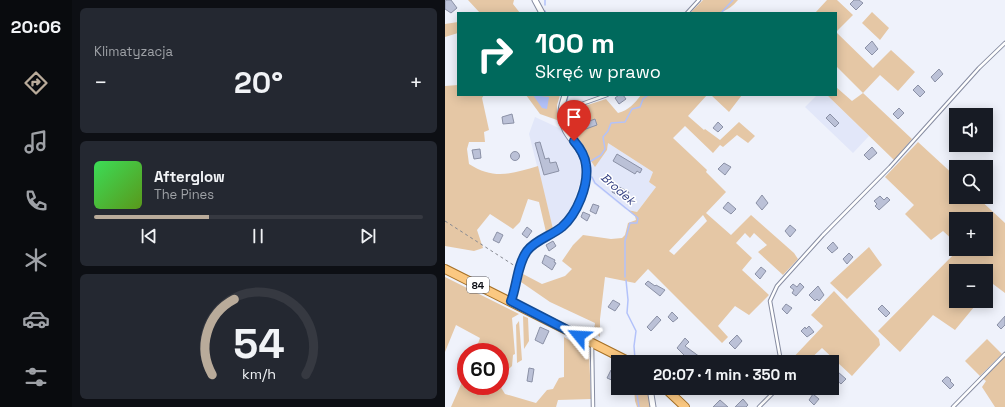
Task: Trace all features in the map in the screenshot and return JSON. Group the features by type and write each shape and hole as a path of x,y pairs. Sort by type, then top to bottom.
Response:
{"main road":[{"name":"84","path":"445,269 617,355"},
{"path":"672,395 685,407"}],"street":[{"path":"535,0 541,12"},
{"path":"511,301 523,259 532,246 569,220 585,185 587,173 584,155 563,125 561,111 565,96"},
{"path":"651,395 653,407"}],"lane":[{"path":"688,12 699,0"},
{"path":"780,355 770,301 777,286 823,235 890,167 979,68 1005,43"},
{"path":"561,111 604,96"},
{"path":"592,342 593,407"},
{"path":"953,407 1005,354"},
{"path":"759,407 771,395"}],"path":[{"path":"445,221 520,270"}],"shaded area":[{"path":"468,0 514,0 513,4 519,12 479,12"},
{"path":"703,0 738,0 723,12 691,12"},
{"path":"827,0 837,0 853,15 837,31 837,12 816,12"},
{"path":"872,12 889,28 880,40 862,23"},
{"path":"457,22 457,33 445,37 445,24"},
{"path":"837,33 873,68 891,50 915,72 898,91 880,75 863,93 837,67"},
{"path":"457,85 457,96 483,96 482,98 489,130 484,132 485,142 469,142 467,149 469,164 478,169 495,174 511,173 538,166 553,229 546,232 539,202 528,199 520,222 513,229 490,214 477,230 483,248 474,251 445,246 445,86"},
{"path":"837,88 852,101 863,93 912,139 894,160 828,96 837,96"},
{"path":"527,96 560,96 557,105 557,120 540,114"},
{"path":"640,96 706,96 688,116 704,130 705,129 720,140 739,122 755,136 748,143 737,135 723,147 720,145 713,153 685,126 673,138 707,170 706,172 726,192 706,213 731,235 751,215 794,253 798,259 783,275 758,252 767,245 754,233 750,238 745,233 736,243 752,258 742,270 769,295 749,315 735,306 718,326 728,337 722,343 648,269 635,283 605,277 600,319 600,337 594,332 595,323 550,302 521,282 523,274 542,284 565,276 572,269 562,261 573,245 583,235 611,239 622,238 625,235 628,223 636,220 635,216 628,210 637,212 656,187 649,182 653,172 608,143 607,150 595,167 564,122 563,113 606,99 618,113 634,104","holes":["703,215 707,221 674,255 669,251"]},
{"path":"712,96 741,96 729,112"},
{"path":"816,96 828,96 869,136 853,153 805,107"},
{"path":"535,117 561,129 581,156 583,163 583,174 572,206 562,222 553,229 529,134"},
{"path":"918,142 949,171 949,204 985,204 1005,223 1005,293 993,284 993,264 949,264 949,308 973,308 955,330 933,315 900,352 878,331 952,256 993,256 993,212 949,212 949,237 943,231 931,240 905,214 914,205 885,177"},
{"path":"608,143 653,172 649,182 656,187 637,212 625,209 594,184 590,178 588,157 593,165 607,150"},
{"path":"869,247 882,265 847,299 830,283"},
{"path":"445,277 519,314 512,318 515,354 513,355 512,366 509,369 509,343 478,343 480,338 456,325 445,352"},
{"path":"834,291 879,339 880,345 852,376 839,364 839,355 830,355 822,348 814,355 796,355 823,326 811,315"},
{"path":"523,316 528,318 529,341 524,349"},
{"path":"519,321 522,360 517,363 516,325"},
{"path":"564,337 589,352 591,399 558,400 556,407 451,407 457,393 457,395 508,395 536,403 547,390 553,389 559,378 564,377"},
{"path":"987,339 1002,354 980,376 965,361"},
{"path":"1005,355 1005,407 995,407 982,387 986,381 982,378"},
{"path":"635,395 649,395 651,407 637,407"}],"water":[{"path":"534,96 549,97 547,109 542,108"}],"building":[{"path":"451,0 457,8 451,13 445,9 445,1"},
{"path":"854,0 859,0 863,3 856,10 850,4"},
{"path":"872,41 878,49 872,55 865,48"},
{"path":"939,69 943,74 935,82 931,77"},
{"path":"918,85 925,92 920,97 913,90"},
{"path":"618,96 624,96 626,99 619,104 615,98"},
{"path":"899,108 904,113 898,119 893,114"},
{"path":"512,114 514,123 503,124 502,117"},
{"path":"830,114 839,123 835,127 826,118"},
{"path":"595,119 597,125 583,130 581,124"},
{"path":"718,122 723,127 718,132 713,128"},
{"path":"540,142 545,159 549,158 550,163 556,162 559,171 544,175 535,143"},
{"path":"872,147 877,153 869,160 864,155"},
{"path":"480,149 481,158 474,159 472,150"},
{"path":"515,151 520,156 515,161 510,156"},
{"path":"617,154 642,169 640,173 637,171 635,174 613,161"},
{"path":"724,163 731,167 725,175 718,169"},
{"path":"615,185 629,192 625,199 612,192"},
{"path":"762,195 768,203 762,210 756,203"},
{"path":"880,196 884,200 887,197 890,200 879,210 875,206 877,204 874,201"},
{"path":"728,202 736,209 731,214 723,208"},
{"path":"593,204 599,206 596,214 590,211"},
{"path":"583,212 590,215 587,221 581,217"},
{"path":"790,225 796,230 790,237 785,231"},
{"path":"527,227 532,231 527,238 522,234"},
{"path":"497,232 503,235 499,243 493,240"},
{"path":"553,241 556,246 549,251 546,245"},
{"path":"833,242 838,248 832,253 827,248"},
{"path":"849,253 853,257 847,264 843,259"},
{"path":"545,255 555,260 554,262 556,263 552,270 542,263"},
{"path":"761,267 766,271 760,279 755,274"},
{"path":"648,281 665,290 660,296 645,284"},
{"path":"800,283 804,287 796,296 792,293 794,290 790,287 793,284 797,287"},
{"path":"818,286 824,295 819,301 817,299 815,301 809,295"},
{"path":"613,300 620,304 615,311 608,307"},
{"path":"786,304 792,308 787,314 782,309"},
{"path":"882,305 890,313 886,317 878,309"},
{"path":"672,312 678,318 673,322 668,317"},
{"path":"657,316 661,320 651,331 647,327"},
{"path":"1005,316 1005,325 1001,329 997,325"},
{"path":"809,326 814,332 807,337 801,331 805,327 806,329"},
{"path":"540,327 549,331 543,344 535,340"},
{"path":"737,335 742,341 735,349 729,343"},
{"path":"685,338 689,342 685,346 697,355 684,355 677,348"},
{"path":"529,368 534,369 532,382 527,381"},
{"path":"611,370 611,380 607,378"},
{"path":"839,373 846,379 841,384 839,382"},
{"path":"946,377 951,380 950,381 954,385 950,389 942,381"},
{"path":"812,395 819,399 814,405 809,400"},
{"path":"743,399 748,405 746,407 735,407"},
{"path":"720,400 728,407 713,407"}],"waterway":[{"name":"Brodek","path":"545,0 545,5"},
{"path":"722,12 733,0"},
{"name":"Brodek","path":"566,107 568,96"},
{"path":"591,161 601,155 605,149 603,137 608,131 611,123 625,122 632,109 640,107 643,99 647,96"},
{"name":"Brodek","path":"565,112 570,127 587,153 591,171"},
{"name":"Brodek","path":"592,177 595,183 638,218 637,223 630,223 625,241 625,277"},
{"name":"Brodek","path":"626,280 628,300 627,313 636,331 635,355"},
{"name":"Brodek","path":"637,395 639,407"}],"route":[{"path":"574,141 584,155 587,166 585,185 579,201 569,220 527,251 523,259 511,301 579,336"}]}
